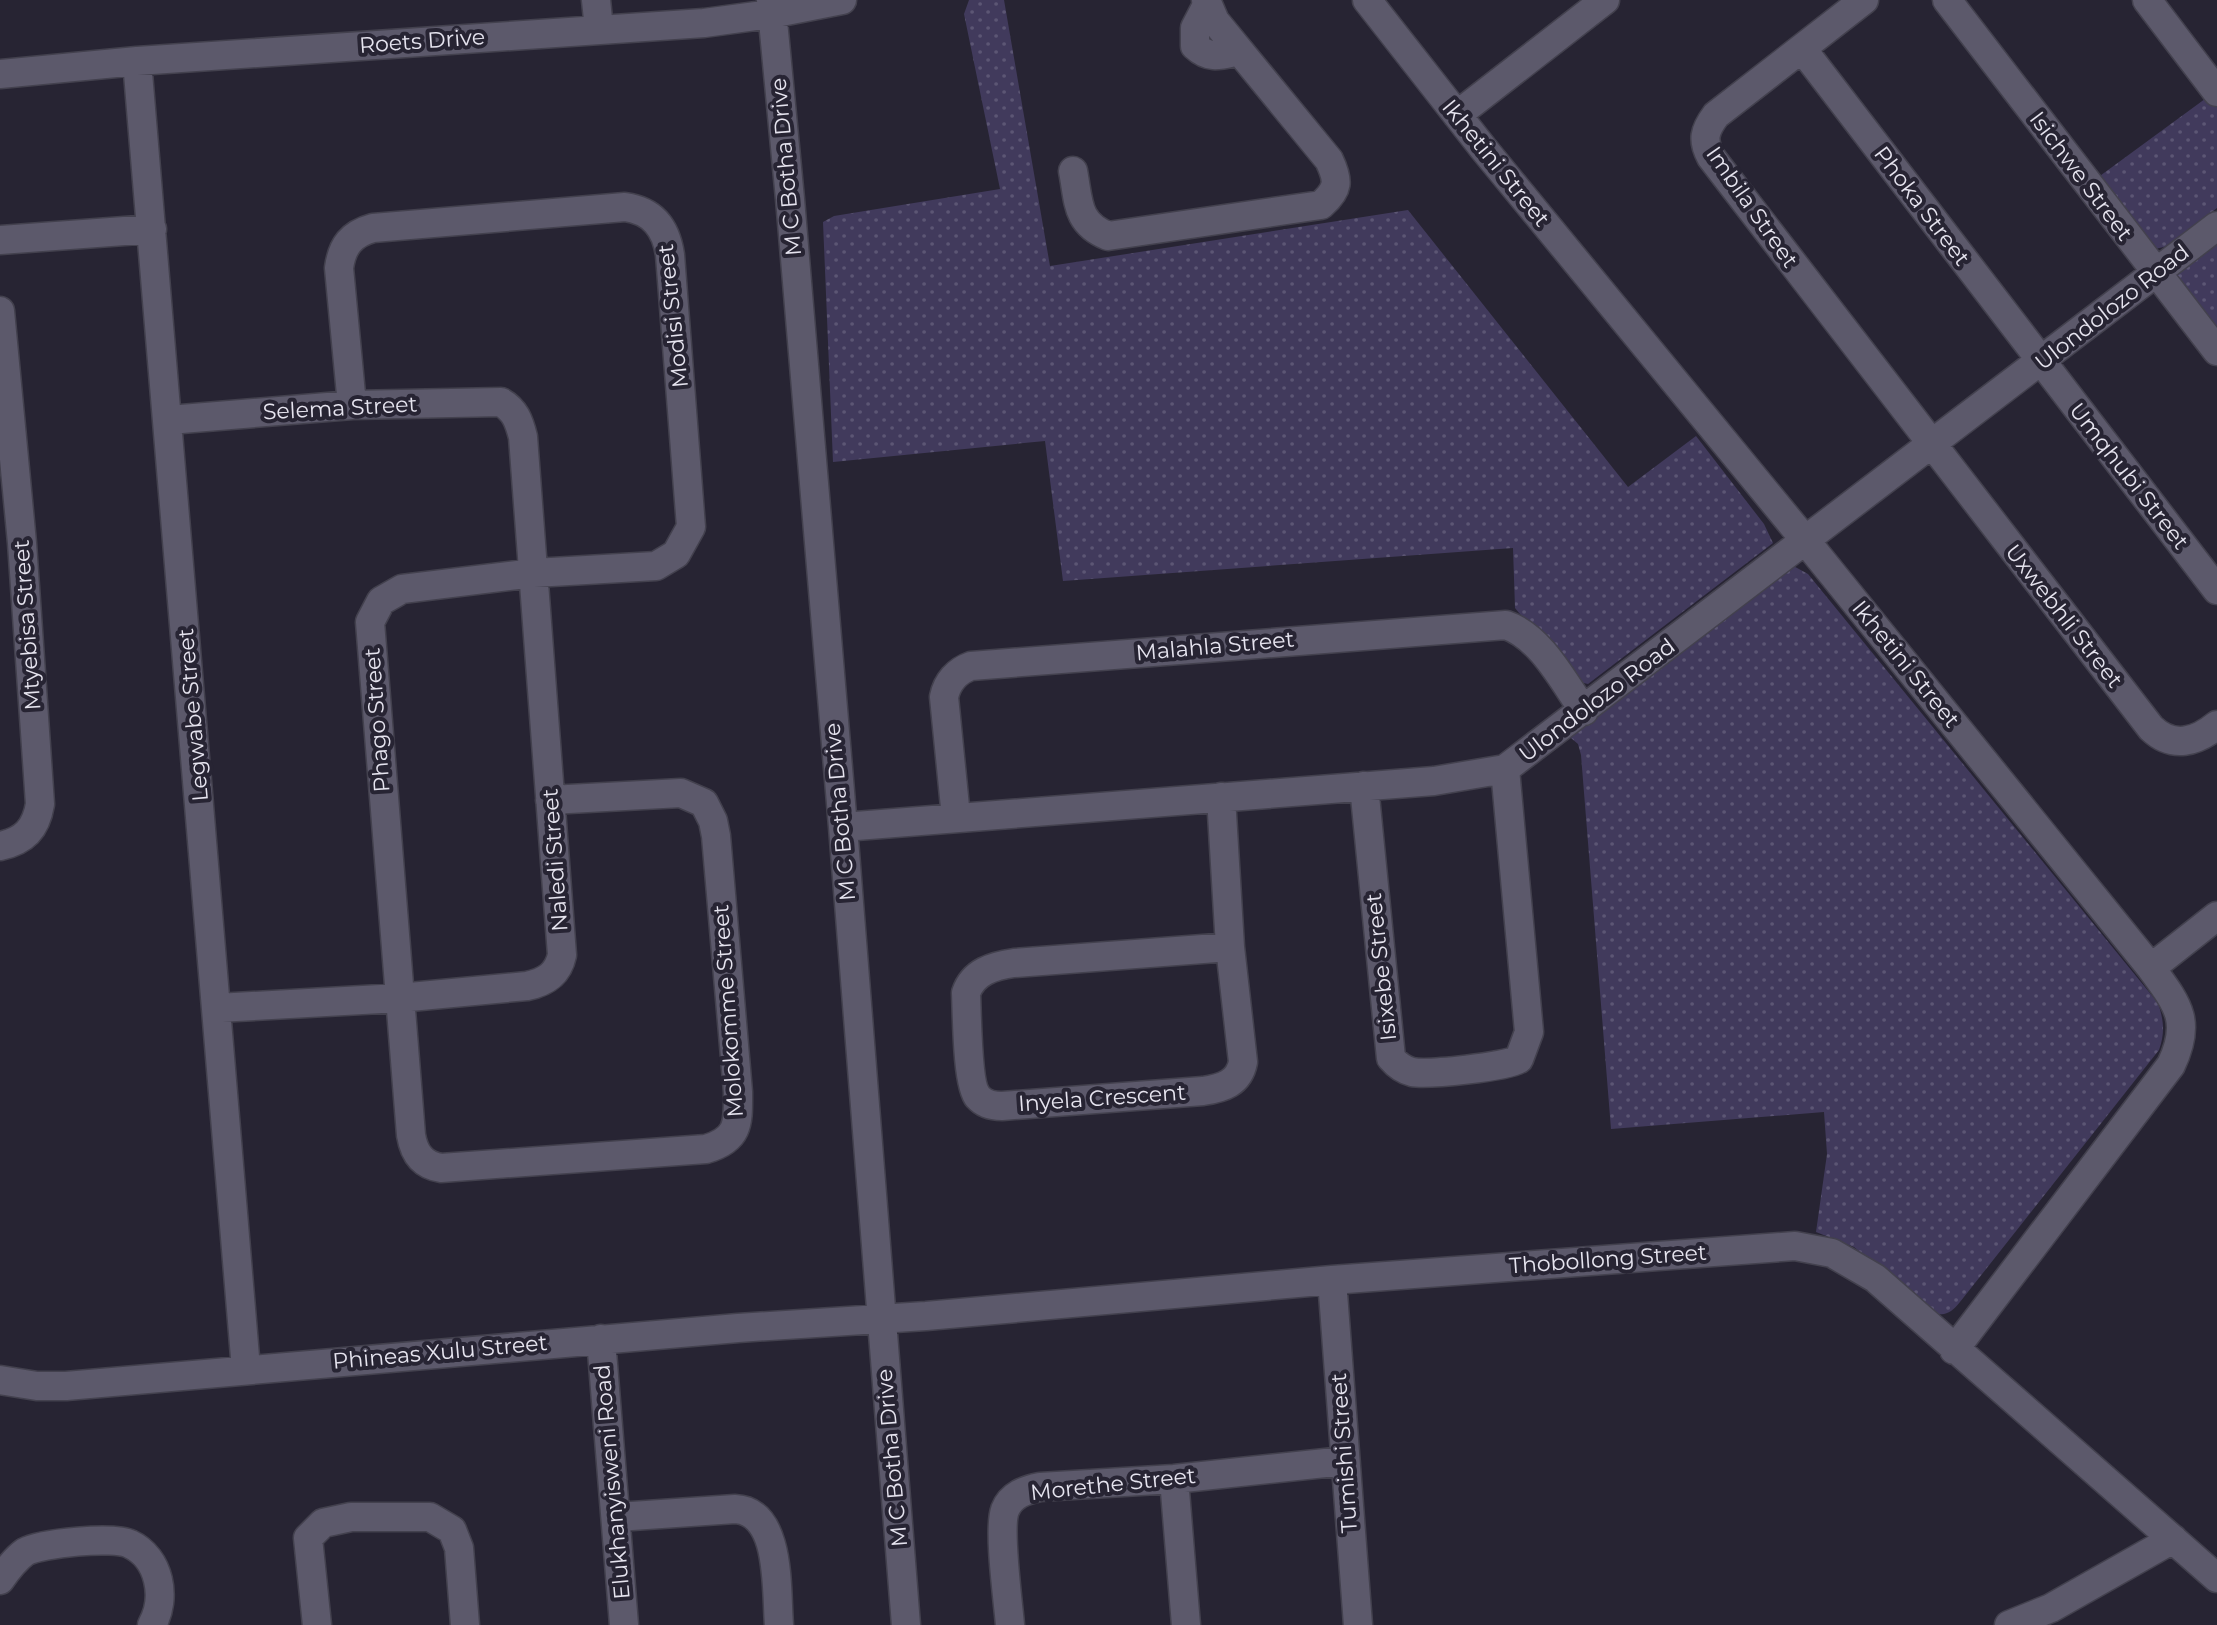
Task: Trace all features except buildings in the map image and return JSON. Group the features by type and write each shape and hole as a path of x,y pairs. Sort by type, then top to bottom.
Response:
{"street":[{"path":"596,0 599,29"},
{"name":"Roets Drive","path":"0,74 137,61 704,23 771,7 842,0"},
{"name":"Ikhetini Street","path":"1367,0 1457,115 2151,968 2179,1012 2183,1031 2171,1065 1954,1350"},
{"path":"1457,115 1573,10 1605,0"},
{"name":"Imbila Street","path":"1864,0 1716,115 1707,127 1705,146 1931,445"},
{"name":"Isichwe Street","path":"1947,0 2217,351"},
{"path":"2147,0 2217,92"},
{"path":"1073,171 1083,220 1094,230 1108,236 1321,205 1333,195 1337,177 1329,160 1239,51 1212,57 1195,46 1195,28 1206,2"},
{"name":"M C Botha Drive","path":"771,7 843,827 906,1625"},
{"name":"Phoka Street","path":"1803,50 2041,362"},
{"name":"Legwabe Street","path":"137,61 246,1369"},
{"name":"Modisi Street","path":"352,405 339,268 346,244 363,231 625,207 653,217 665,234 670,255 691,527 676,554 656,566 534,573"},
{"name":"Ulondolozo Road","path":"843,827 1434,781 1505,769 2217,226"},
{"path":"0,240 152,229"},
{"name":"Mtyebisa Street","path":"0,311 11,544 40,804 35,823 11,842"},
{"name":"Umqhubi Street","path":"2041,362 2217,590"},
{"name":"Selema Street","path":"169,420 352,405 488,400 510,407"},
{"name":"Naledi Street","path":"217,1008 399,998 527,986 547,980 557,969 562,955 523,437 510,407"},
{"name":"Uxwebhli Street","path":"1931,445 2157,734 2171,741 2189,741 2217,725"},
{"name":"Phago Street","path":"399,998 375,702 370,622 373,611 381,601 402,589 534,573"},
{"name":"Malahla Street","path":"956,817 944,697 952,679 962,669 971,666 1506,625 1517,628 1528,638 1584,711"},
{"name":"Isixebe Street","path":"1364,786 1391,1058 1403,1068 1419,1072 1502,1066 1519,1059 1529,1032 1505,769"},
{"name":"Molokomme Street","path":"399,998 413,1143 422,1160 431,1166 441,1168 706,1149 726,1142 737,1125 738,1092 716,836 709,812 704,803 681,793 550,800"},
{"name":"Inyela Crescent","path":"1221,797 1230,947 1243,1062 1237,1077 1225,1086 1203,1091 1002,1106 986,1103 976,1095 971,1075 966,993 969,984 987,970 1014,963 1230,947"},
{"path":"2151,968 2217,916"},
{"name":"Thobollong Street","path":"880,1319 1332,1280 1795,1246 1832,1253 1894,1294 1954,1350 2217,1578"},
{"name":"Tumishi Street","path":"1332,1280 1358,1625"},
{"name":"Phineas Xulu Street","path":"0,1380 37,1386 66,1386 601,1339 880,1319"},
{"name":"Elukhanyisweni Road","path":"601,1339 624,1625"},
{"name":"Morethe Street","path":"1010,1625 1002,1524 1004,1511 1016,1495 1040,1487 1174,1479 1344,1461"},
{"path":"1174,1479 1186,1625"},
{"path":"617,1517 735,1509 745,1509 756,1516 765,1527 773,1553 779,1625"},
{"path":"317,1625 308,1538 323,1523 351,1517 430,1517 452,1530 459,1548 465,1625"},
{"path":"2009,1625 2051,1608 2173,1539"},
{"path":"0,1580 19,1557 39,1546 127,1542 144,1554 157,1574 160,1592 152,1625"}],"shaded area":[{"path":"969,0 1004,0 1050,266 1408,210 1628,487 1696,436 1764,524 1773,543 1588,684 1575,681 1515,608 1513,548 1063,581 1045,441 833,462 823,222 834,216 1000,189 964,14"},
{"path":"2209,96 2217,107 2217,208 2168,246 2155,249 2093,181"},
{"path":"2217,232 2217,340 2165,272"},
{"path":"1788,563 1808,574 2158,1003 2162,1016 2163,1032 2159,1050 1960,1302 1944,1314 1931,1312 1854,1247 1816,1232 1827,1154 1824,1112 1611,1129 1581,755 1578,744 1564,732"}]}
